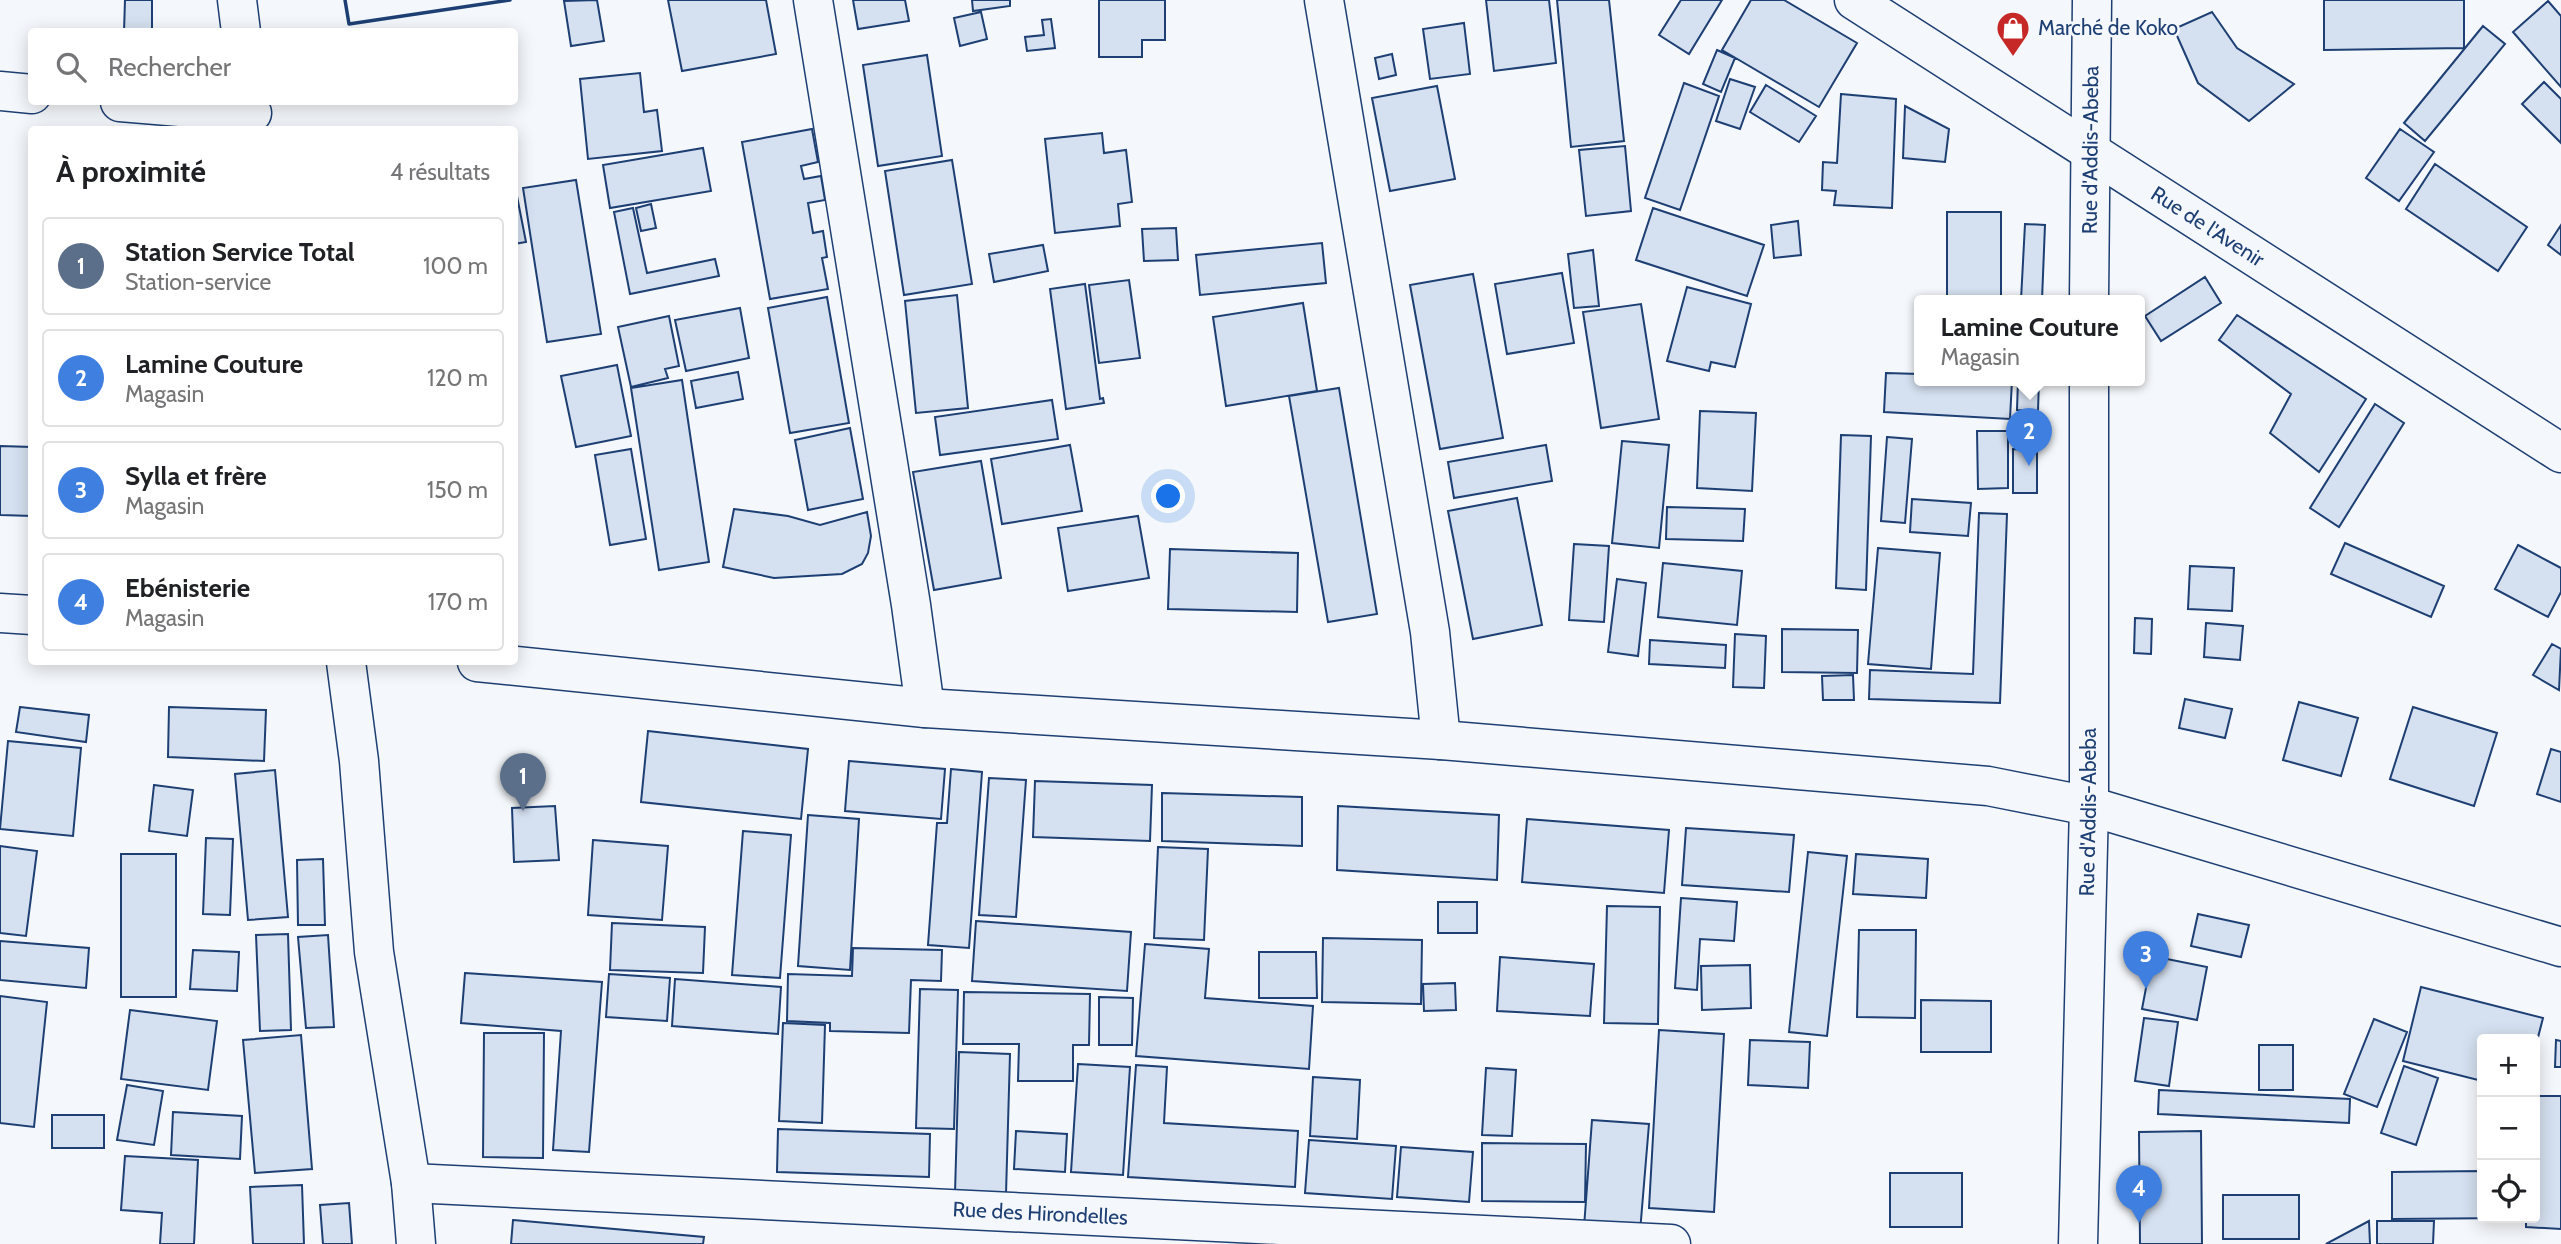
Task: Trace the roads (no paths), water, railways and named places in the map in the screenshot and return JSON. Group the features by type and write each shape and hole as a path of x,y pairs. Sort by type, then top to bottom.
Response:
{"street":[{"path":"237,0 240,28"},
{"path":"813,0 911,605 925,708"},
{"path":"1324,0 1430,632 1441,740"},
{"name":"Rue de l'Avenir","path":"1854,0 2561,453"},
{"name":"Rue d'Addis-Abeba","path":"2089,295 2092,0"},
{"path":"0,91 28,94"},
{"path":"150,105 252,115"},
{"name":"Rue d'Addis-Abeba","path":"2078,1244 2089,806 2089,386"},
{"path":"0,612 28,615"},
{"path":"346,665 359,761 374,952 411,1183 416,1244"},
{"path":"506,665 925,708 1441,740 1988,786 2089,806 2561,947"},
{"name":"Rue des Hirondelles","path":"411,1183 1671,1244"}],"place":[{"name":"Marché de Koko","path":"2013,58"},
{"name":"Lamine Couture","path":"2029,466"},
{"name":"Station Service Total","path":"523,811"},
{"name":"Sylla et frère","path":"2146,989"},
{"name":"Ebénisterie","path":"2139,1223"}]}
